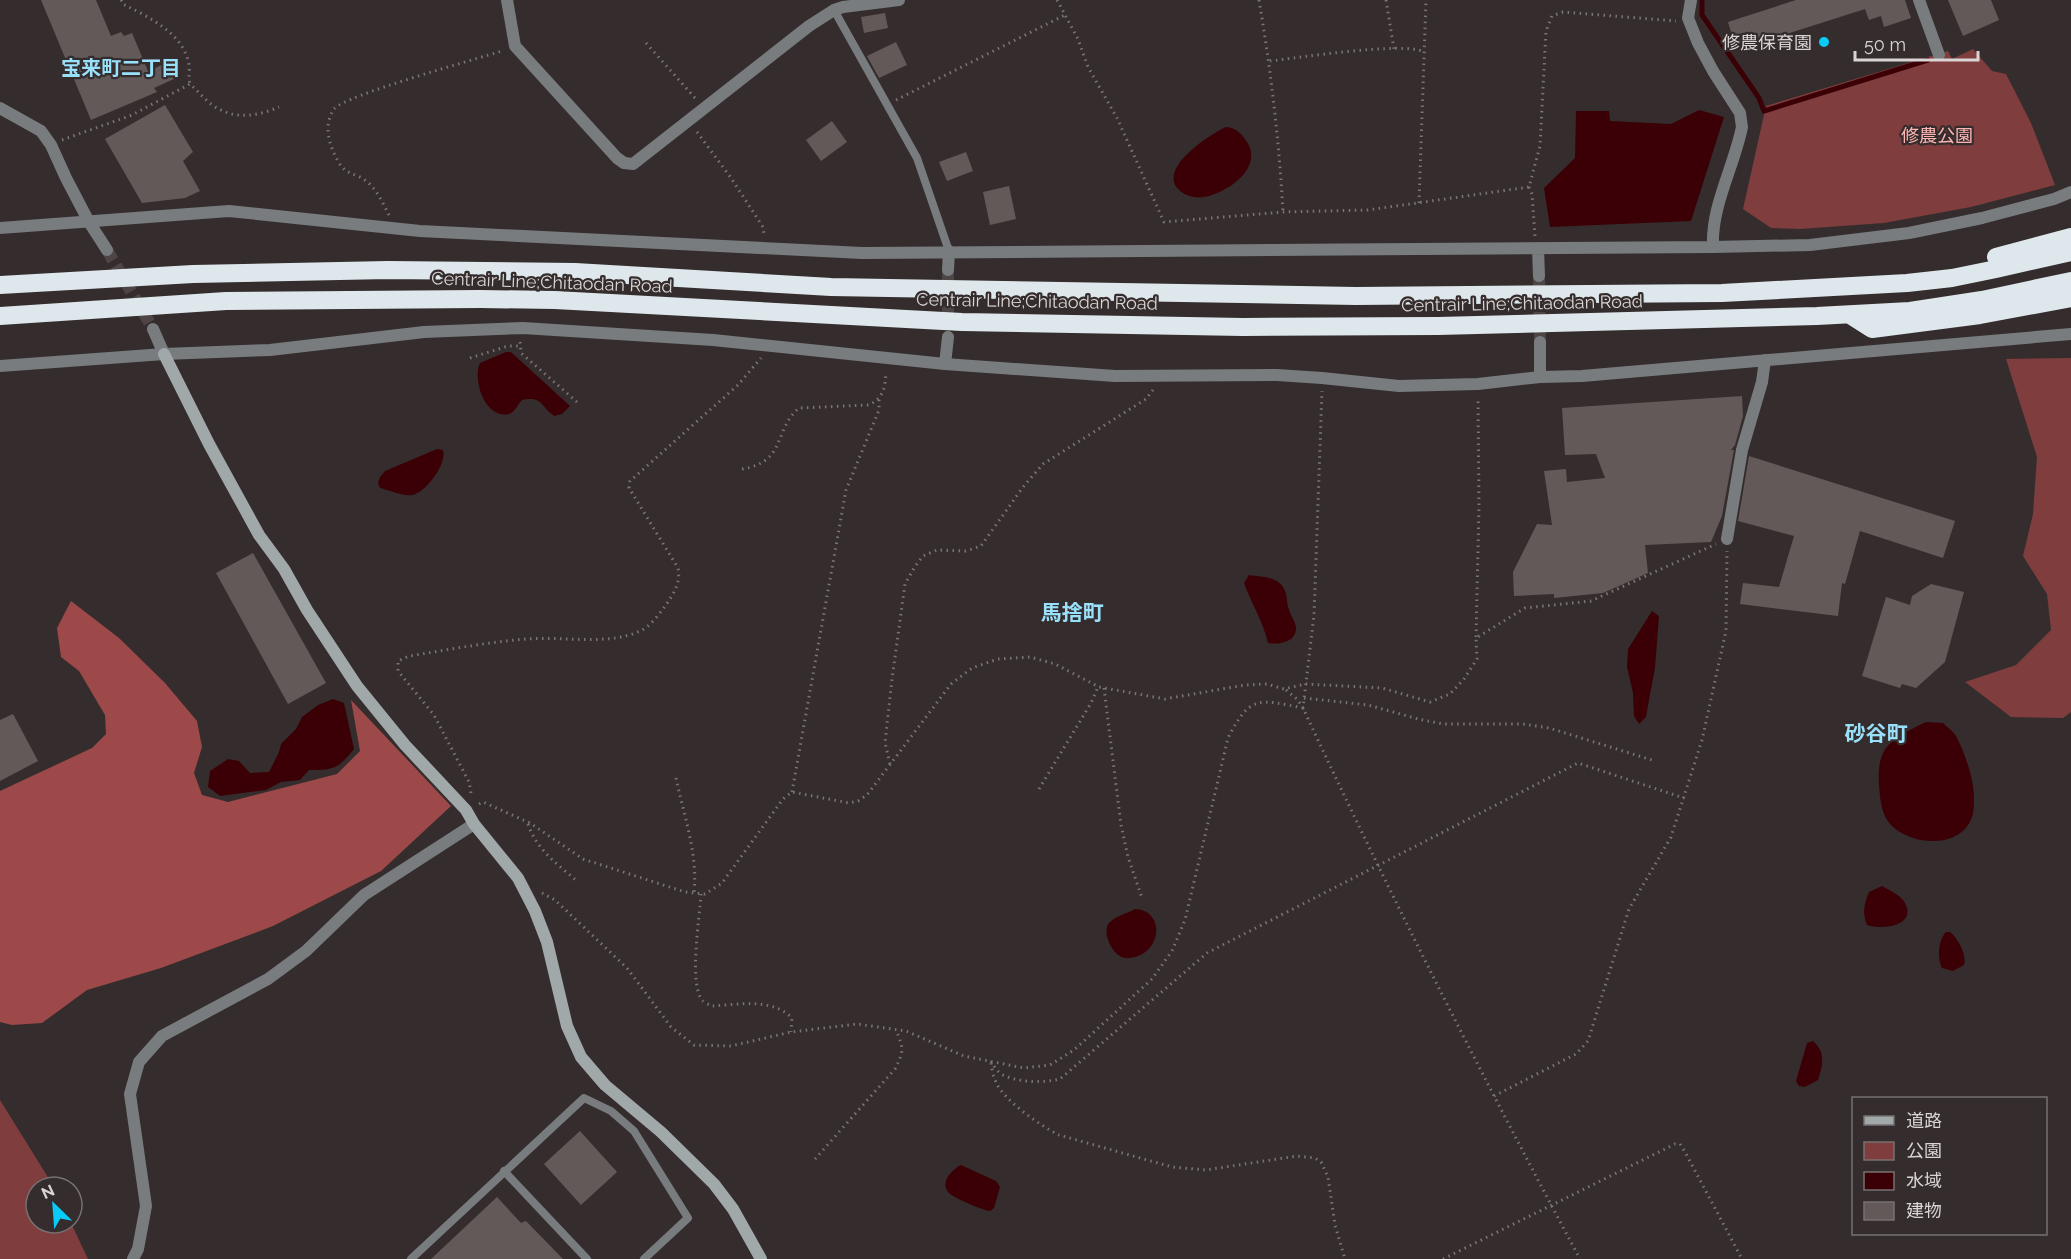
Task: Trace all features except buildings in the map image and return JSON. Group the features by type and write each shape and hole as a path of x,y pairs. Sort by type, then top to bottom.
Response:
{"highway":[{"path":"1907,283 1922,271 2029,250 2071,237"},
{"name":"Centrair Line;Chitaodan Road","path":"0,285 193,274 388,270 575,272 831,287 1356,296 1722,293 1907,283 1952,278 2071,252"},
{"name":"Centrair Line;Chitaodan Road","path":"0,316 226,301 555,300 962,322 1243,327 1438,326 1851,315 1910,311 1982,300 2071,281"},
{"path":"1851,315 1872,329 1980,315 2071,298"}],"street":[{"path":"507,0 515,46 617,158 624,163 633,164 834,10 856,3 898,0"},
{"path":"1691,0 1688,18 1698,43 1740,113 1742,127 1717,211 1712,234 1713,247"},
{"path":"1919,0 1939,55"},
{"path":"0,108 40,131 51,145 89,222 107,250"},
{"path":"0,228 228,211 397,229 862,253 1713,247 1810,245 1909,234 2054,199 2071,192"},
{"path":"1538,249 1539,276"},
{"path":"948,270 949,251"},
{"path":"0,366 164,354 270,350 424,332 523,328 767,345 945,364 1115,376 1277,375 1399,386 1478,384 1540,377 1582,376 2071,334"},
{"path":"153,329 209,444 259,536 284,569 307,610 357,686 405,745 470,808 474,824 518,878 535,911 547,942 567,1026 581,1057 605,1085 661,1132 714,1184 734,1209 761,1259"},
{"path":"945,364 948,337"},
{"path":"1540,342 1540,377"},
{"path":"1727,538 1742,450 1762,382 1765,360"},
{"path":"133,1259 138,1249 146,1206 130,1094 139,1062 162,1036 268,979 306,951 364,895 474,824"}],"lane":[{"path":"834,10 917,158 949,251"},
{"path":"411,1259 584,1098 611,1112 634,1131 688,1218 644,1259"},
{"path":"504,1171 587,1259"}],"path":[{"path":"121,0 123,4 167,29 177,40 189,65 190,84 218,109 242,116 261,114 279,107"},
{"path":"1057,0 1078,39 1088,67 1117,117 1164,222 1282,212 1368,210 1529,187"},
{"path":"1259,0 1270,61 1279,144 1282,212"},
{"path":"1386,0 1394,49"},
{"path":"1419,203 1426,0"},
{"path":"1538,249 1534,231 1532,194 1529,187 1540,146 1546,31 1552,16 1563,12 1680,21 1688,18"},
{"path":"887,105 1065,15"},
{"path":"646,44 704,109"},
{"path":"397,229 377,193 366,181 346,172 338,161 327,132 335,108 344,102 378,90 515,46"},
{"path":"1270,61 1357,50 1413,48 1424,52"},
{"path":"51,145 132,115 190,84"},
{"path":"688,121 731,178 763,227 766,248"},
{"path":"523,328 521,353 577,402"},
{"path":"767,345 759,362 738,385 630,482 629,488 678,568 680,578 672,597 658,616 642,630 623,637 604,639 527,639 409,656 398,661 398,670 434,715 469,782 470,808 483,802 528,822 583,859 685,892 705,894 722,883 783,800 792,792 846,490 879,410 879,399 886,381 886,358"},
{"path":"470,357 508,346 520,346"},
{"path":"890,765 885,743 892,679 905,584 914,568 923,556 937,550 966,551 981,546 1023,487 1043,464 1146,399 1154,389 1157,376"},
{"path":"1303,708 1314,615 1322,378"},
{"path":"1284,689 1305,684 1382,688 1430,702 1450,694 1464,679 1477,658 1478,384"},
{"path":"742,469 752,468 774,453 791,414 799,408 869,405 879,399"},
{"path":"1476,638 1525,608 1591,601 1727,538 1726,631 1702,740 1671,837 1629,909 1588,1041 1576,1054 1494,1096"},
{"path":"792,792 849,803 858,801 867,795 951,684 972,668 998,659 1030,657 1055,664 1099,687 1164,699 1245,685 1267,684 1284,689 1297,699 1303,708 1377,867 1580,1259"},
{"path":"1039,789 1099,687"},
{"path":"1104,688 1121,825 1128,857 1142,898"},
{"path":"1304,698 1368,705 1443,724 1522,724 1550,728 1652,760"},
{"path":"518,878 555,900 627,968 671,1027 694,1045 731,1046 791,1032 857,1024 906,1031 964,1056 1024,1068 1050,1065 1074,1050 1152,980 1172,951 1185,920 1228,738 1239,716 1251,704 1262,702 1303,708"},
{"path":"990,1061 1002,1075 1029,1082 1060,1079 1207,953 1578,763 1684,798"},
{"path":"676,778 693,853 696,873 694,893"},
{"path":"528,822 532,835 544,851 577,881"},
{"path":"701,894 696,953 697,990 703,1002 711,1006 766,1004 783,1009 792,1018 791,1032"},
{"path":"815,1159 895,1069 903,1054 903,1046 896,1030"},
{"path":"990,1061 996,1084 1017,1106 1042,1126 1059,1135 1172,1167 1194,1170 1297,1156 1315,1158 1321,1162 1328,1178 1335,1225 1345,1259"},
{"path":"1443,1259 1675,1144 1680,1144 1742,1259"}],"green space":[{"name":"修農公園","path":"1973,49 1992,71 2006,74 2031,123 2055,185 1971,207 1884,223 1800,229 1771,228 1743,209 1766,106 1948,51 1952,59"},
{"path":"2071,358 2071,712 2063,718 2011,717 1965,682 2016,665 2051,630 2047,594 2023,556 2033,514 2037,457 2006,359"},
{"path":"0,1100 47,1175 24,1175 24,1235 77,1235 88,1259 0,1259"}],"shaded area":[{"path":"71,601 119,638 165,683 197,721 202,747 194,773 202,795 228,802 337,774 360,751 351,700 451,806 381,871 273,926 161,968 87,990 42,1023 12,1025 0,1022 0,791 92,748 106,734 105,715 79,671 61,657 57,628"}],"water":[{"path":"1699,110 1724,117 1691,221 1550,227 1544,188 1575,158 1576,111 1609,111 1610,121 1671,124"},
{"path":"1226,127 1233,128 1247,142 1251,152 1251,161 1247,170 1232,185 1212,195 1196,197 1183,193 1174,181 1175,171 1180,162 1199,144"},
{"path":"511,352 570,406 562,414 554,416 541,403 529,399 522,400 509,414 493,411 482,397 478,370 480,363"},
{"path":"437,449 443,450 442,462 435,476 424,488 413,495 405,495 380,488 378,483 385,471"},
{"path":"1249,575 1272,579 1283,587 1296,627 1294,636 1290,639 1282,643 1268,643 1244,583"},
{"path":"1652,611 1659,616 1655,668 1646,717 1639,724 1634,716 1633,693 1627,667 1628,649"},
{"path":"333,699 344,703 354,749 344,761 330,769 309,770 300,780 281,782 266,790 220,796 208,787 210,771 228,759 239,761 250,773 269,772 281,744 296,729 302,717 318,705"},
{"path":"1926,722 1943,723 1955,734 1966,758 1974,791 1973,812 1968,825 1961,833 1941,841 1918,839 1898,831 1885,816 1880,795 1880,761 1889,744"},
{"path":"1882,886 1903,900 1907,908 1907,915 1904,920 1891,926 1867,925 1864,912 1867,896 1869,892"},
{"path":"1135,909 1145,911 1152,917 1156,925 1156,934 1153,943 1138,956 1121,957 1109,943 1107,926 1115,918"},
{"path":"1946,932 1950,932 1956,938 1965,961 1964,965 1953,971 1942,968 1939,959 1940,944"},
{"path":"1813,1041 1822,1054 1820,1074 1818,1080 1805,1087 1799,1086 1796,1081 1807,1043"},
{"path":"961,1165 996,1181 1000,1187 994,1208 990,1211 962,1201 946,1189 948,1177"}],"waterway":[{"path":"1702,0 1702,15 1759,98 1764,111 1928,60"}],"tunnel":[{"path":"107,250 153,329"},
{"path":"948,270 948,329"},
{"path":"1539,276 1540,342"}],"place":[{"name":"修農保育園","path":"1824,42"}],"district":[{"name":"宝来町二丁目","path":"121,68"},
{"name":"馬捨町","path":"1072,612"},
{"name":"砂谷町","path":"1876,733"}]}
